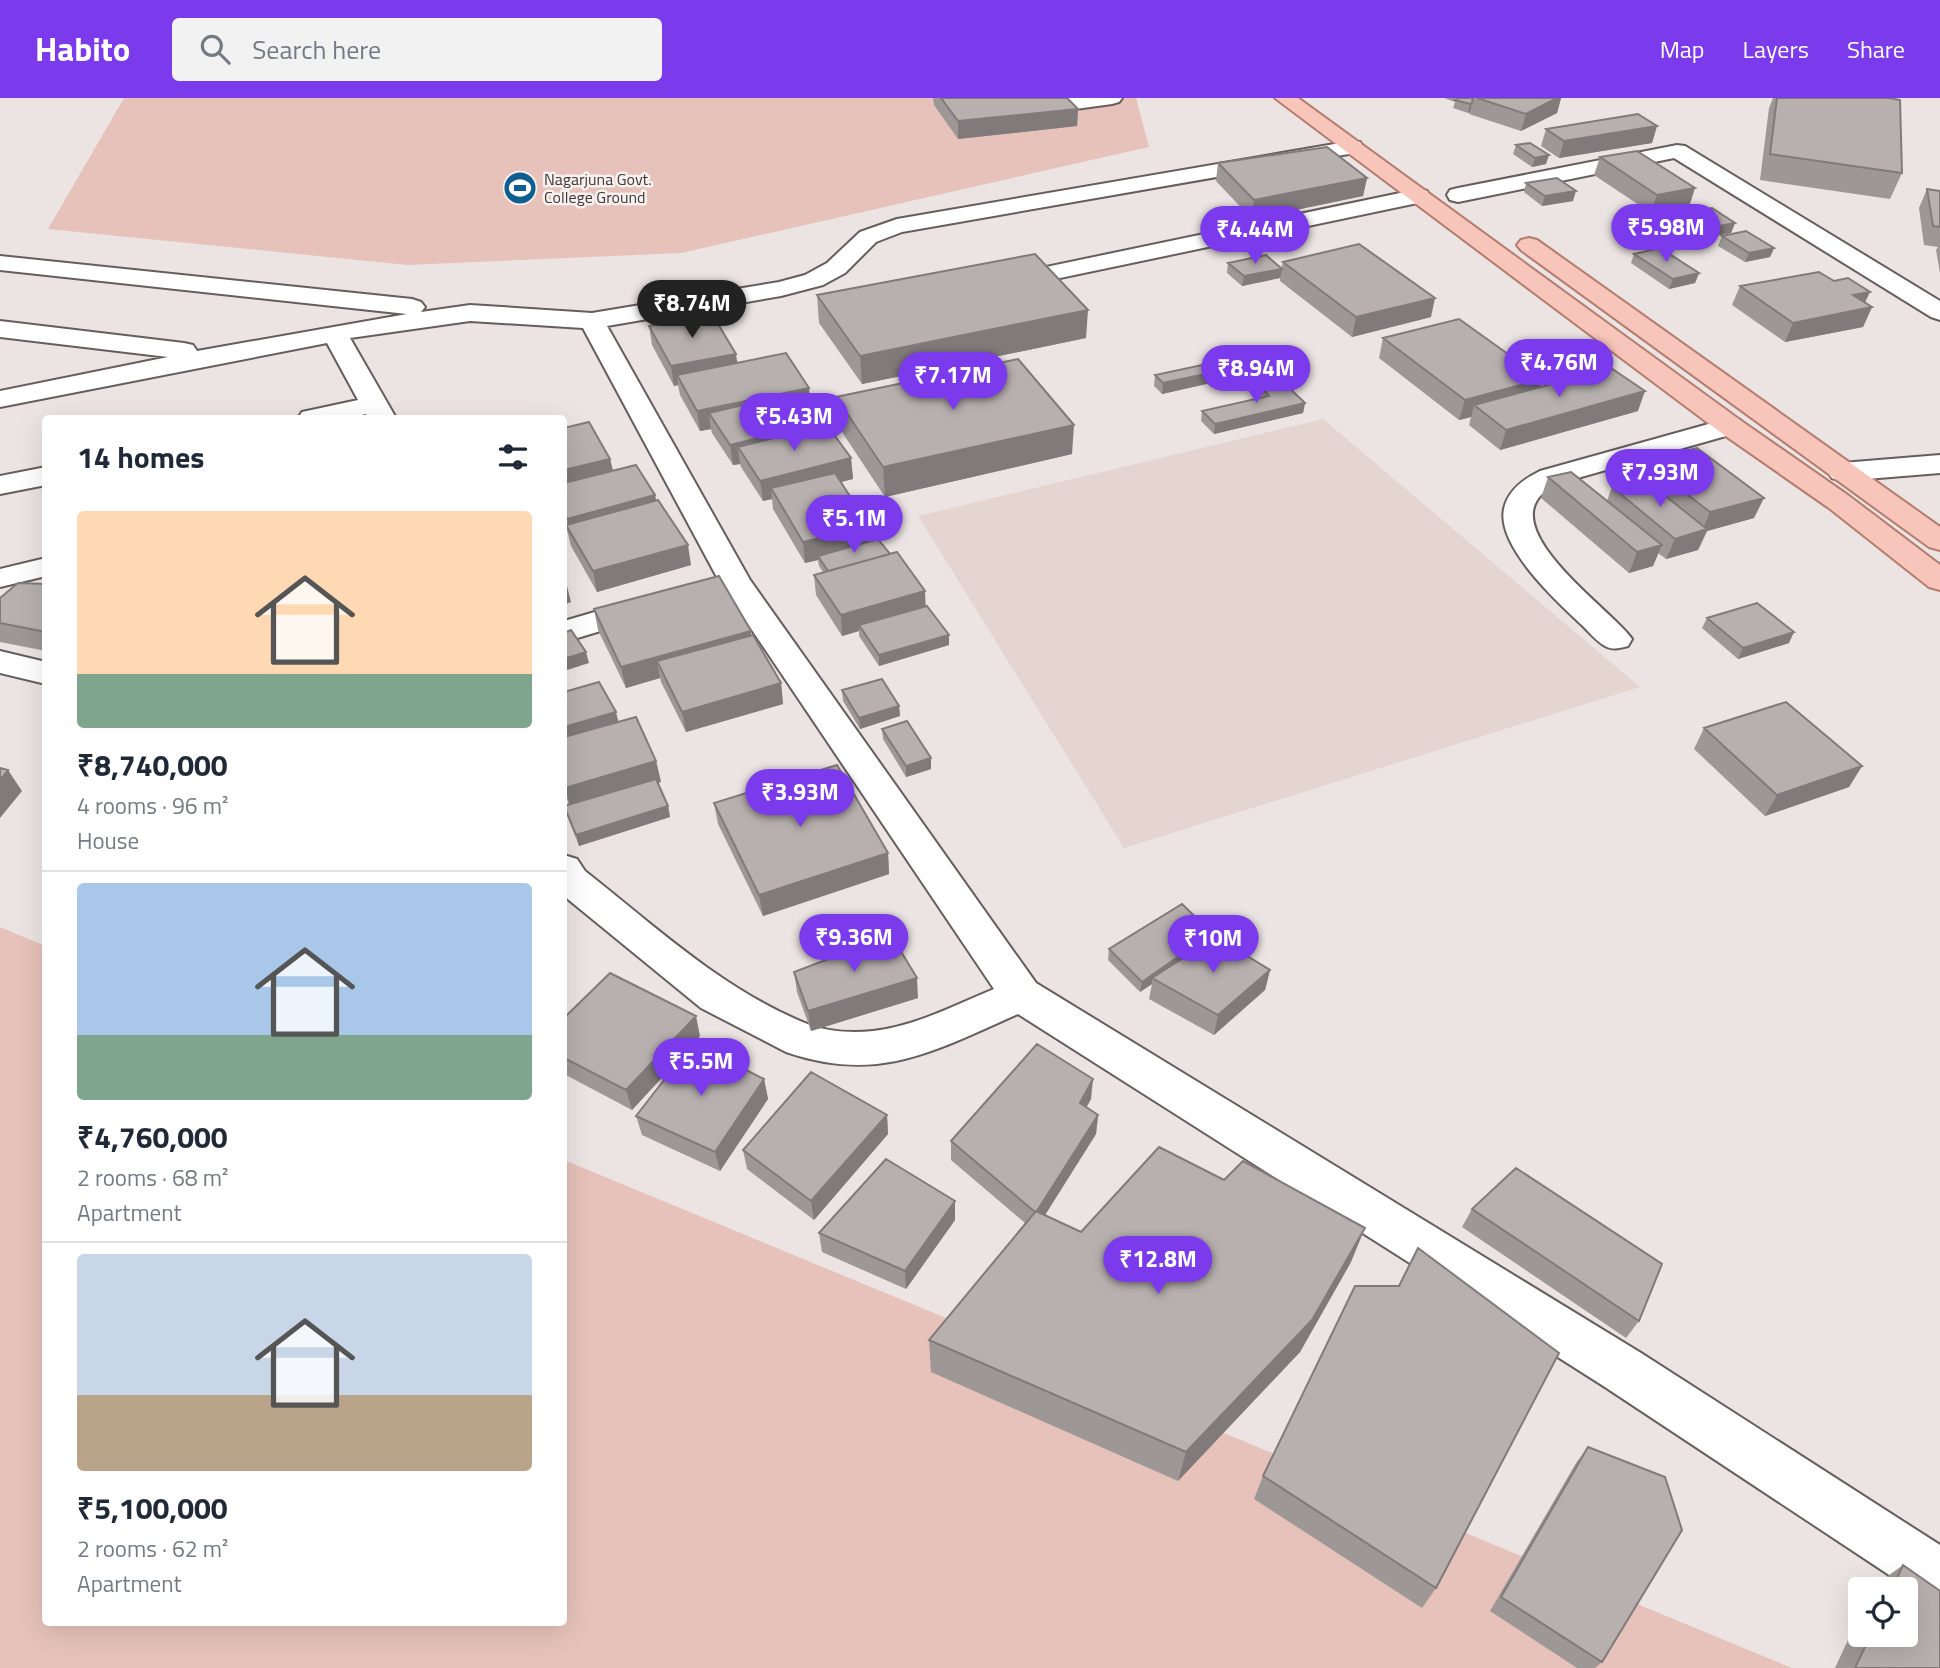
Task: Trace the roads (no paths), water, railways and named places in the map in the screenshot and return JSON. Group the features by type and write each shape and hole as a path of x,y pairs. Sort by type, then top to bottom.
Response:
{"main road":[{"path":"1285,98 1730,426 1839,502 1940,580"},
{"path":"1322,98 1481,211"},
{"path":"1514,235 1940,541"}],"street":[{"path":"1061,106 1112,98"},
{"path":"0,263 470,313 592,321 781,289 814,280 835,268 868,237 897,226 1352,148"},
{"path":"1458,195 1677,151 1940,312"},
{"path":"976,289 1419,196"},
{"path":"0,399 217,355 470,313"},
{"path":"592,321 722,585 1021,995 1623,1370 1940,1577"},
{"path":"0,329 217,355"},
{"path":"335,334 379,411 341,415"},
{"path":"1616,639 1544,569 1527,546 1518,512 1526,492 1550,477 1730,426"},
{"path":"1842,472 1940,464"},
{"path":"0,485 42,477"},
{"path":"0,578 42,569"},
{"path":"567,631 669,600"},
{"path":"0,662 42,672"},
{"path":"567,874 571,881 716,996 801,1040 834,1048 873,1048 919,1040 1021,995"}],"place":[{"name":"Nagarjuna Govt. College Ground","path":"520,188"}]}
